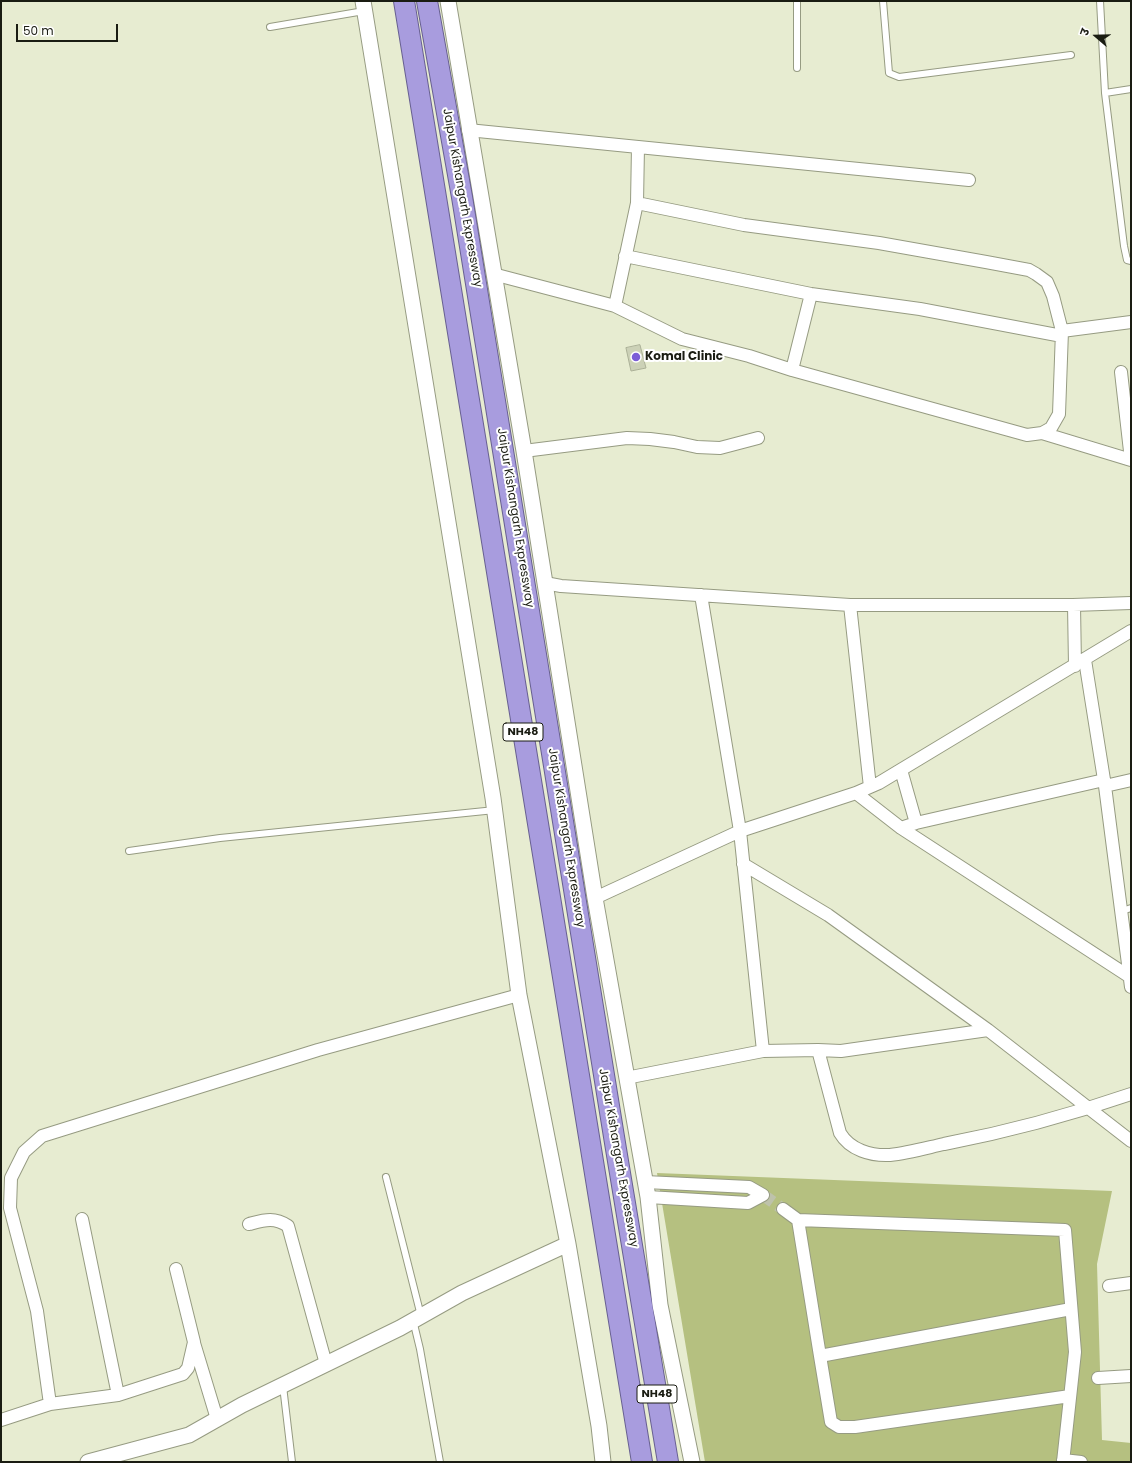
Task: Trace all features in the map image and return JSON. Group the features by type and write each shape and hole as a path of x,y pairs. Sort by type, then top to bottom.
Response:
{"highway":[{"name":"Jaipur Kishangarh Expressway","path":"404,1 642,1462"},
{"name":"Jaipur Kishangarh Expressway","path":"427,1 465,212 668,1462"}],"street":[{"path":"448,1 468,130 524,451 595,898 648,1198 660,1305 692,1462"},
{"path":"363,6 495,810 520,994 568,1244 599,1426 603,1462"},
{"path":"468,130 969,180"},
{"path":"615,306 637,203 638,147"},
{"path":"493,274 615,306 682,339 749,356 792,370 1027,435 1042,433 1051,428 1059,414 1062,333 1053,296 1047,282 1029,270 879,242 744,225 637,203"},
{"path":"625,256 811,294 920,309 1062,333 1131,322"},
{"path":"792,370 811,294"},
{"path":"1042,433 1131,460 1121,372"},
{"path":"524,451 627,438 650,438 697,447 720,448 758,438"},
{"path":"545,583 561,586 850,605 1074,605 1131,603"},
{"path":"701,595 740,831 763,1051"},
{"path":"850,605 870,787"},
{"path":"1074,605 1080,663 1125,896 1130,982"},
{"path":"595,898 740,831 870,787 901,770 1131,631"},
{"path":"901,770 916,823"},
{"path":"901,828 916,823 1104,783 1131,780"},
{"path":"856,793 901,828 1130,982"},
{"path":"743,864 828,915 988,1030 1131,1141"},
{"path":"50,1404 37,1311 10,1208 11,1178 24,1152 42,1136 318,1050 520,994"},
{"path":"626,1078 763,1051 841,1051 988,1030"},
{"path":"818,1050 840,1133 846,1143 862,1151 889,1155 995,1134 1088,1108 1131,1094"},
{"path":"645,1182 749,1187 763,1195 748,1203 648,1198"},
{"path":"783,1209 798,1220 1065,1230 1075,1352 1063,1461 1081,1462"},
{"path":"249,1224 270,1218 280,1221 288,1226 326,1364"},
{"path":"82,1219 118,1396"},
{"path":"798,1220 831,1422 839,1427 855,1427 1070,1396"},
{"path":"88,1462 189,1435 283,1385 417,1318 462,1293 568,1244"},
{"path":"176,1269 194,1342 217,1419"},
{"path":"1109,1286 1131,1283"},
{"path":"820,1356 1071,1309"},
{"path":"1,1420 50,1404 118,1396 183,1374 188,1368 194,1342"},
{"path":"1098,1378 1131,1376"}],"lane":[{"path":"797,1 797,68"},
{"path":"883,1 889,74 899,77 1070,55"},
{"path":"1100,1 1105,94 1124,246 1127,260 1131,261"},
{"path":"270,27 363,6"},
{"path":"1105,94 1131,89"},
{"path":"129,851 220,838 495,810"},
{"path":"386,1177 417,1318 420,1349 440,1462"},
{"path":"283,1385 292,1462"}],"green space":[{"path":"657,1173 1112,1191 1097,1264 1102,1440 1131,1443 1131,1462 705,1462"}],"building":[{"path":"640,345 646,368 631,371 626,348"}],"tunnel":[{"path":"763,1195 783,1209"}],"place":[{"name":"Komal Clinic","path":"636,357"}]}
